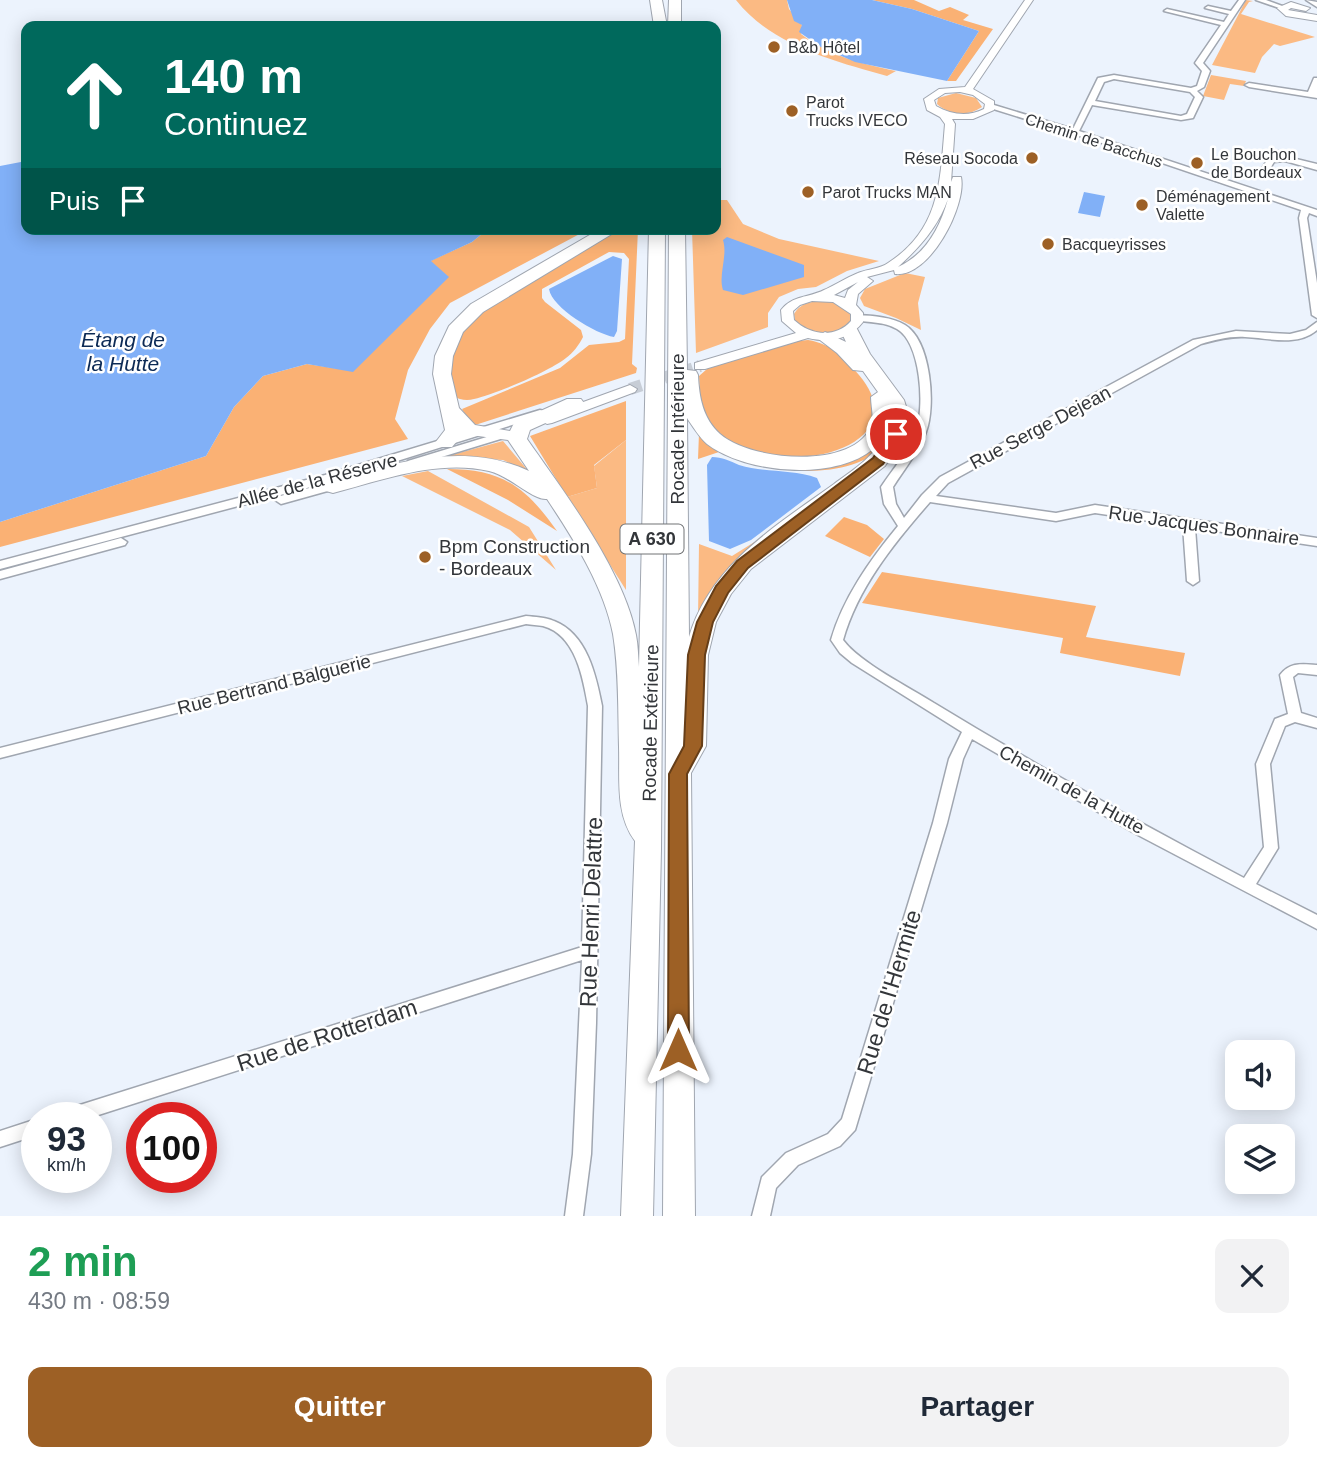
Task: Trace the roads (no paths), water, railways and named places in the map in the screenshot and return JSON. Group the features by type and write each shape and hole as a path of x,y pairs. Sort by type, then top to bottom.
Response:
{"highway":[{"path":"656,0 660,21"},
{"path":"661,0 661,21"},
{"path":"675,0 676,21"},
{"path":"445,443 454,431 444,394 443,356 455,330 477,308 602,235"},
{"name":"Rocade Extérieure","path":"637,1216 648,849 657,235"},
{"name":"Rocade Intérieure","path":"677,235 679,1216"},
{"path":"678,774 693,746 696,655 705,622 722,590 753,556 878,461 896,434 898,413 894,400 861,355 854,324"},
{"path":"677,342 688,356 692,403 696,417 707,432 724,446 748,457 775,463 806,464 827,461 858,450 878,431 884,419 880,393 872,381 844,349 817,336"},
{"path":"450,409 465,428 478,433 511,432 574,403"},
{"path":"511,432 564,508 603,576 621,616 625,636 632,748 632,801 648,849"},
{"path":"333,486 434,463 485,462 508,468 530,480 573,527"}],"street":[{"path":"967,91 1029,0"},
{"path":"1075,132 1101,80 1108,77 1192,90 1200,87 1206,71 1199,63 1242,0"},
{"path":"1259,0 1282,7 1287,14 1310,10 1317,5"},
{"path":"1208,8 1233,13"},
{"path":"1167,11 1225,24"},
{"path":"1249,85 1314,96 1317,80"},
{"path":"854,324 850,305 852,293 869,280 909,267 929,248 941,230 955,192 960,125 985,113 990,107 987,99 967,91 947,90 932,95 928,103 944,115 972,117"},
{"path":"1089,102 1181,118 1190,116 1199,97 1192,90"},
{"name":"Chemin de Bacchus","path":"990,107 1075,132 1317,213"},
{"path":"817,336 795,329 786,315 790,306 803,299 820,296 863,275 891,267 908,255 930,227 939,211 948,169 950,124 944,115"},
{"path":"1264,173 1283,141"},
{"path":"1274,156 1317,167"},
{"path":"1305,209 1303,218 1312,253 1317,315"},
{"path":"820,296 850,305"},
{"path":"788,320 767,338 700,365 876,320 904,329 914,337 920,348 926,400 925,416 913,447 887,487 890,504 904,527"},
{"name":"Rue Serge Dejean","path":"837,640 845,616 876,564 926,498 944,480 1197,342 1238,334 1295,337 1314,332"},
{"name":"Allée de la Réserve","path":"0,565 330,478 630,387 511,432 333,486 0,575"},
{"name":"Rue Jacques Bonnaire","path":"926,498 1056,517 1095,509 1317,543"},
{"path":"1189,524 1193,581"},
{"name":"Rue Bertrand Balguerie","path":"0,753 526,620 549,623"},
{"name":"Rue Henri Delattre","path":"549,623 569,637 580,655 590,676 595,706 590,951 582,1154 574,1216"},
{"name":"Chemin de la Hutte","path":"837,640 856,660 969,731 1247,886 1317,922"},
{"path":"1317,670 1296,668 1286,675 1295,716 1317,723"},
{"path":"1247,886 1271,848 1264,757 1280,723 1295,716"},
{"name":"Rue de l'Hermite","path":"761,1216 768,1183 792,1159 834,1140 849,1124 940,823 956,759 969,731"},
{"name":"Rue de Rotterdam","path":"112,1103 590,951"},
{"path":"0,1139 21,1132"}],"water":[{"path":"787,0 872,0 912,9 979,31 947,81 855,62 821,47 799,32 802,25 794,21"},
{"name":"Étang de la Hutte","path":"21,162 21,235 481,235 472,242 431,261 449,277 353,372 307,364 263,376 234,407 206,456 0,522 0,166"},
{"path":"1084,192 1105,196 1100,217 1078,213"},
{"path":"727,237 804,265 804,277 743,295 723,290 723,240"},
{"path":"613,256 622,259 617,331 614,337 597,331 566,312 549,289"},
{"path":"712,457 749,467 808,475 817,478 821,487 751,540 730,549 709,541 707,465"}],"tunnel":[{"path":"630,389 700,366"}],"place":[{"name":"B&b Hôtel","path":"774,47"},
{"name":"Parot Trucks IVECO","path":"792,111"},
{"name":"Réseau Socoda","path":"1032,158"},
{"name":"Le Bouchon de Bordeaux","path":"1197,163"},
{"name":"Parot Trucks MAN","path":"808,192"},
{"name":"Déménagement Valette","path":"1142,205"},
{"name":"Bacqueyrisses","path":"1048,244"},
{"name":"Bpm Construction - Bordeaux","path":"425,557"}]}
